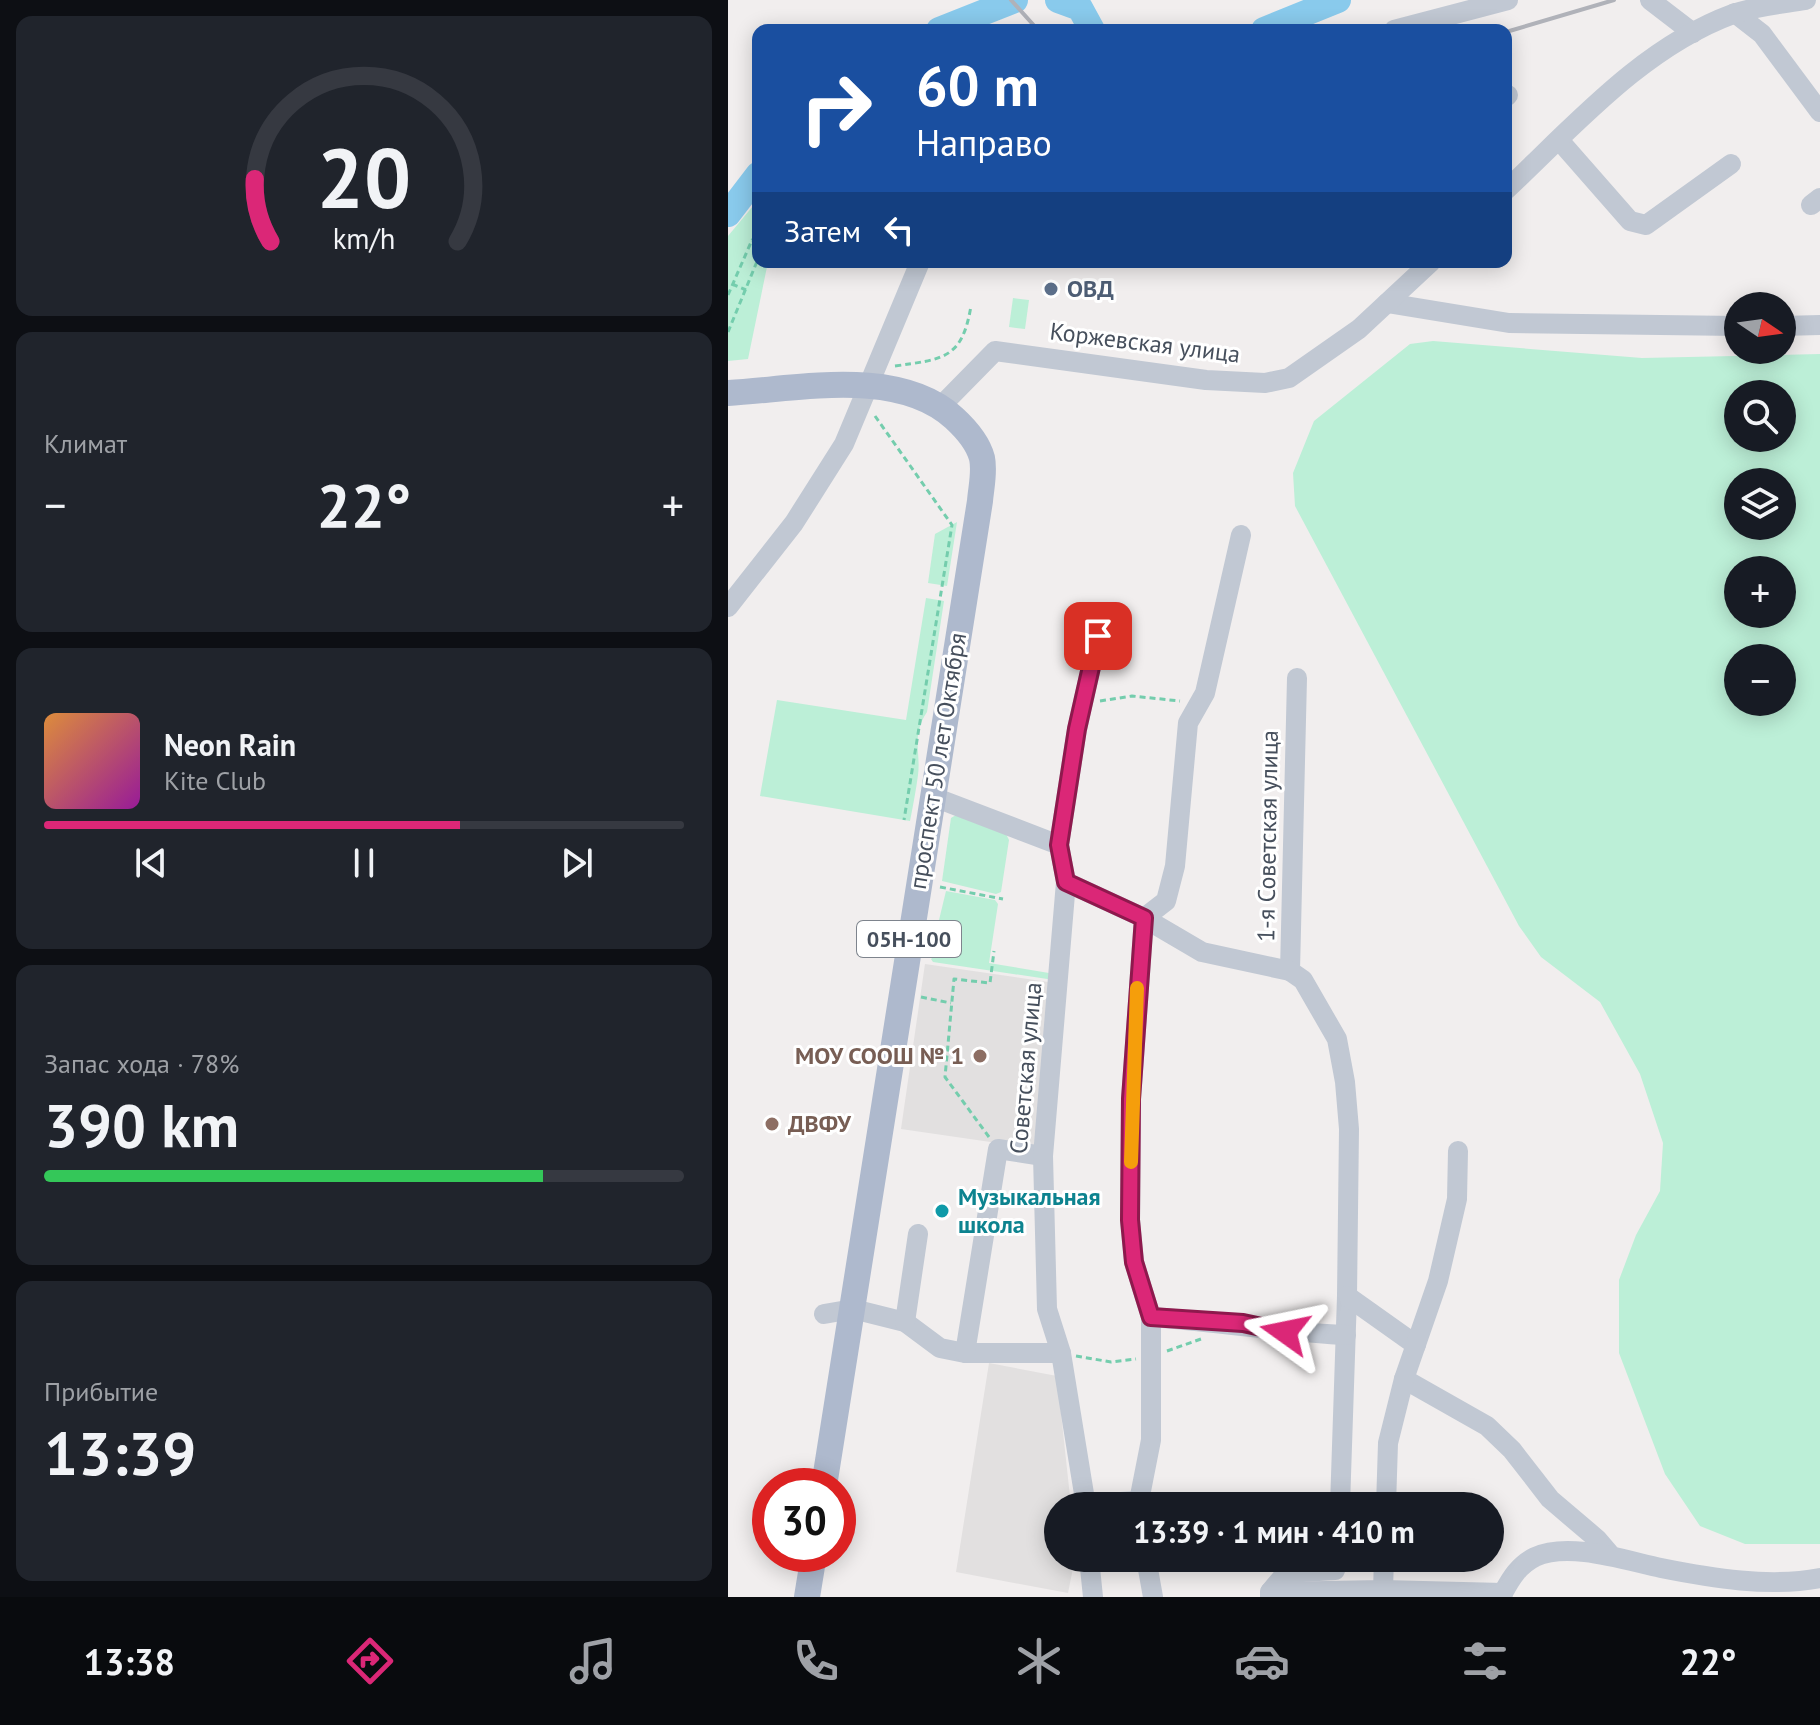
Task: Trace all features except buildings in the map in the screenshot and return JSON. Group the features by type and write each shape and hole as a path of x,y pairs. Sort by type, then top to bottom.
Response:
{"main road":[{"name":"проспект 50 лет Октября","path":"728,393 862,397 903,389 941,406 967,430 982,456 983,475 827,1468"},
{"path":"807,1597 811,1572"}],"street":[{"path":"1417,24 1508,0"},
{"path":"1650,0 1693,33"},
{"path":"1512,184 1666,47 1735,13 1806,0"},
{"path":"1735,13 1762,34 1820,112"},
{"path":"1559,140 1630,221 1646,225 1731,164"},
{"path":"728,607 794,523 844,444 917,268"},
{"name":"Коржевская улица","path":"941,406 995,351 1206,380 1265,383 1289,378 1347,338 1425,268"},
{"path":"1387,303 1509,323 1724,326"},
{"path":"1796,326 1820,325"},
{"path":"1140,1492 1151,1440 1151,1317 1134,1262 1130,1220 1131,1099 1144,918 1166,901 1175,866 1188,723 1205,693 1241,535"},
{"name":"Советская улица","path":"1084,1492 1061,1353 1047,1309 1043,1156 1066,882 1059,845 1098,636"},
{"name":"1-я Советская улица","path":"1297,678 1290,971 1303,980 1337,1039 1349,1129 1340,1492"},
{"path":"931,796 1059,845"},
{"path":"1066,882 1144,918 1202,952 1290,971"},
{"path":"965,1353 998,1149 1043,1156"},
{"path":"1386,1492 1388,1443 1404,1379 1438,1281 1457,1199 1458,1151"},
{"path":"905,1322 918,1234"},
{"path":"1347,1296 1416,1345"},
{"path":"824,1314 853,1309 905,1322 940,1348 965,1353 1061,1353"},
{"path":"1151,1317 1243,1323 1285,1332 1346,1335"},
{"path":"1404,1379 1487,1426 1512,1450 1550,1499 1609,1553"},
{"path":"1270,1595 1503,1595 1514,1572 1533,1558 1545,1554 1609,1553 1661,1568 1754,1581 1820,1578"},
{"path":"1090,1572 1093,1597"},
{"path":"1149,1572 1153,1597"},
{"path":"1270,1595 1286,1573 1302,1572"},
{"path":"1383,1593 1384,1572"}],"path":[{"path":"728,295 752,240"},
{"path":"729,329 755,268"},
{"path":"732,284 746,290"},
{"path":"862,397 952,525 904,820"},
{"path":"1083,705 1132,696 1199,703"},
{"path":"937,887 1003,899"},
{"path":"994,951 990,983 954,979 945,1077 998,1149"},
{"path":"901,993 951,1003"}],"shaded area":[{"name":"МОУ СООШ № 1","path":"925,964 1055,983 1039,1149 901,1129"},
{"path":"989,1363 1057,1376 1069,1492 1044,1492 1044,1572 1072,1572 1068,1593 956,1572"}],"green space":[{"path":"752,207 752,268 767,268 748,359 728,361 728,236"},
{"path":"1013,298 1029,300 1025,329 1009,327"},
{"path":"1433,341 1642,358 1724,356 1724,364 1796,364 1796,355 1820,354 1820,1544 1745,1544 1700,1526 1665,1474 1619,1353 1619,1280 1636,1235 1660,1191 1663,1143 1640,1074 1600,1002 1541,957 1519,926 1295,506 1293,473 1314,421 1410,344"},
{"path":"957,522 947,586 928,583 935,534"},
{"path":"926,598 944,601 927,712 919,729 919,767 910,821 760,796 777,700 906,720"},
{"path":"956,815 1006,834 1009,840 1001,892 996,894 942,881 951,818"},
{"path":"946,891 995,900 998,904 989,963 1055,974 1054,980 933,962 931,959 934,956 947,958 953,923 939,920"}],"waterway":[{"path":"954,24 1015,0"},
{"path":"1058,0 1080,8 1089,24"},
{"path":"1279,24 1338,0"},
{"path":"728,214 752,183"}],"railway":[{"path":"1011,0 1033,24"},
{"path":"1512,30 1614,0"}],"slow traffic":[{"path":"1131,1162 1137,988"}],"place":[{"name":"ОВД","path":"1051,289"},
{"name":"МОУ СООШ № 1","path":"980,1056"},
{"name":"ДВФУ","path":"772,1124"},
{"name":"Музыкальная школа","path":"942,1211"}],"route":[{"path":"1098,636 1077,729 1059,845 1066,882 1144,918 1131,1099 1130,1220 1134,1262 1151,1317 1243,1323 1285,1332"}]}
